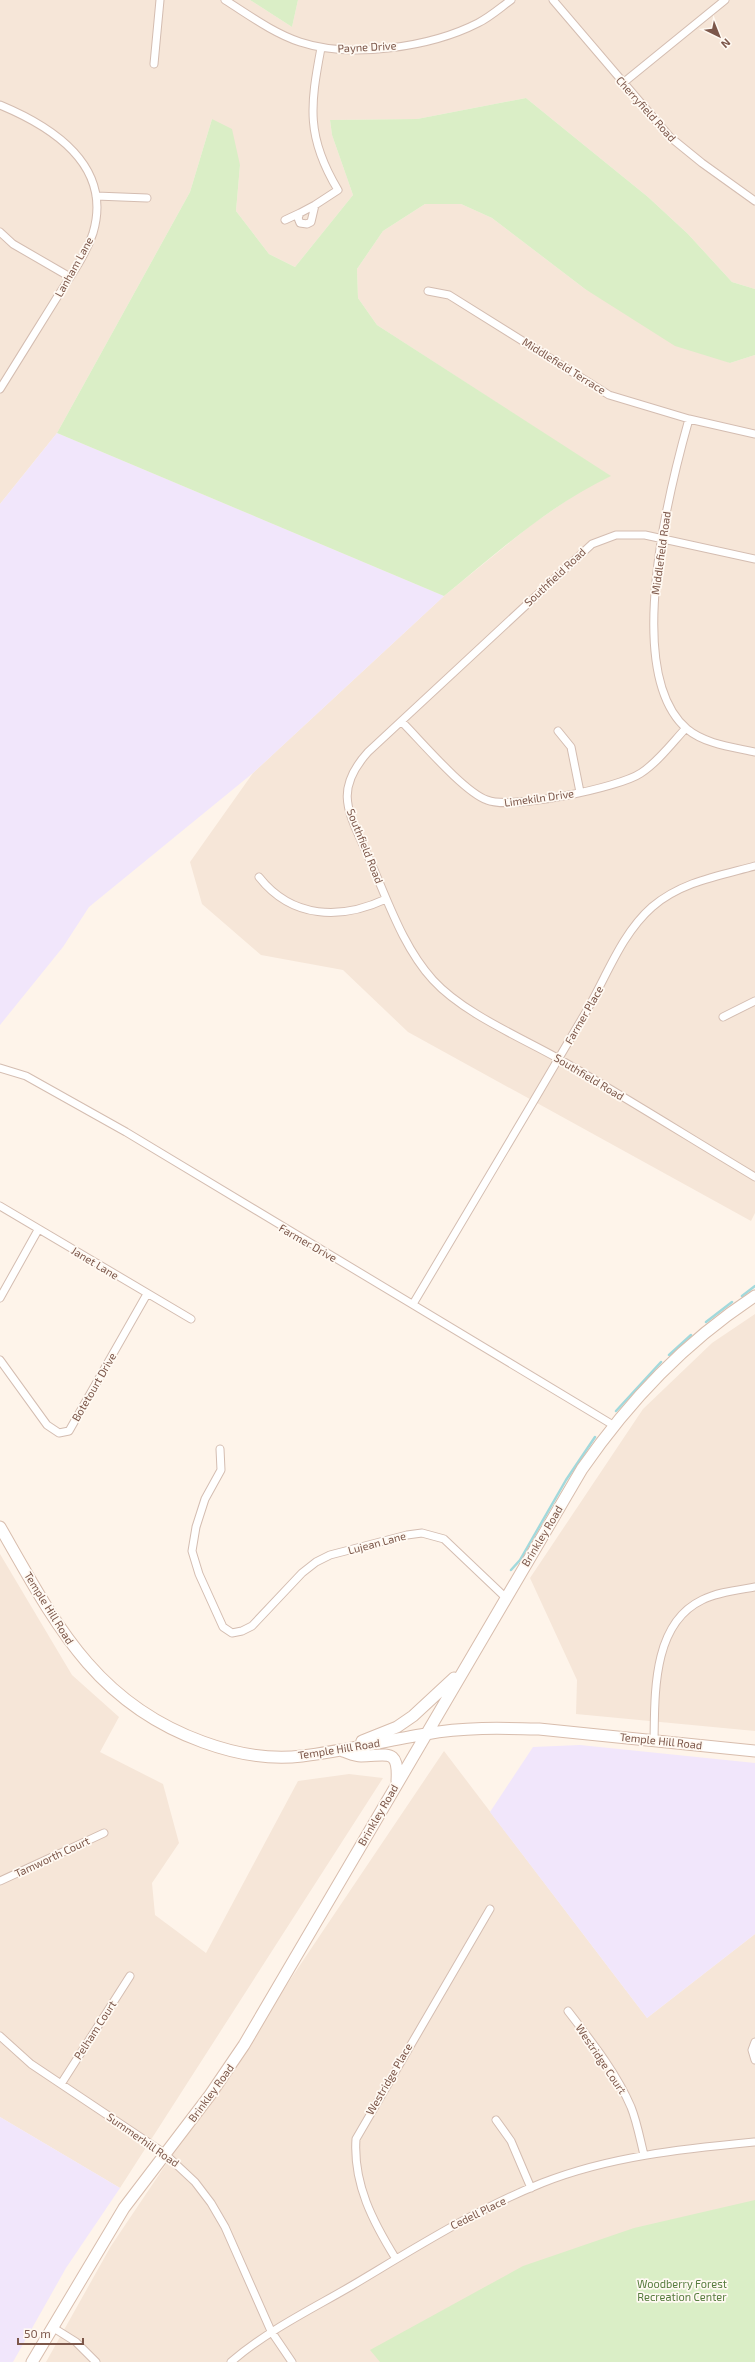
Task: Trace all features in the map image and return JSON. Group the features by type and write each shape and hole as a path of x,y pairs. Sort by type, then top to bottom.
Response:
{"main road":[{"name":"Brinkley Road","path":"32,2362 115,2222 164,2153 210,2096 244,2045 505,1597 582,1469 613,1425 648,1384 674,1360 755,1296"},
{"name":"Temple Hill Road","path":"0,1527 52,1617 71,1645 107,1685 145,1715 197,1740 232,1751 271,1756 300,1756 340,1750 427,1733 473,1729 516,1728 755,1751"},
{"path":"340,1750 402,1723 432,1700 465,1667"},
{"path":"340,1750 360,1756 386,1754 394,1757 397,1762 396,1783"}],"street":[{"path":"154,64 160,0"},
{"name":"Payne Drive","path":"226,0 289,38 321,48 378,48 418,43 441,37 479,22 511,0"},
{"name":"Cherryfield Road","path":"553,0 670,137 702,163 755,201"},
{"path":"623,83 725,0"},
{"path":"285,220 315,205 338,190 324,165 312,121 313,90 321,48"},
{"name":"Lanham Lane","path":"0,105 30,119 65,142 86,169 96,196 96,215 93,233 70,277 0,389"},
{"path":"96,196 147,198"},
{"path":"300,213 298,218 300,223 307,224 311,222 315,205"},
{"path":"0,232 14,244 70,277"},
{"name":"Middlefield Terrace","path":"428,291 449,295 609,395 689,419 755,434"},
{"path":"0,373 7,378"},
{"name":"Middlefield Road","path":"689,419 661,538 654,588 654,622 659,668 667,698 686,728 696,736 717,744 755,752"},
{"name":"Southfield Road","path":"755,559 661,538 623,534 608,536 592,544 360,761 351,775 347,787 347,800 353,821 386,899 412,950 440,988 469,1009 559,1059 755,1177"},
{"name":"Limekiln Drive","path":"402,722 472,792 487,801 508,804 607,787 642,773 657,760 686,728"},
{"path":"558,731 571,746 580,792"},
{"name":"Farmer Place","path":"413,1304 559,1059 620,950 634,928 651,908 685,885 755,866"},
{"path":"259,877 278,897 316,911 336,913 357,910 386,899"},
{"path":"723,1017 755,1001"},
{"name":"Farmer Drive","path":"0,1068 26,1076 65,1097 613,1425"},
{"name":"Janet Lane","path":"0,1206 38,1230 191,1319"},
{"path":"0,1298 38,1230"},
{"name":"Botetourt Drive","path":"0,1360 47,1425 54,1431 64,1433 69,1431 147,1294"},
{"name":"Lujean Lane","path":"220,1449 221,1470 205,1499 196,1527 192,1551 200,1574 223,1627 232,1633 242,1631 252,1626 302,1573 316,1562 330,1555 407,1535 422,1533 444,1539 505,1597"},
{"path":"654,1741 659,1665 664,1647 674,1625 691,1608 703,1600 755,1587"},
{"name":"Tamworth Court","path":"0,1881 104,1833"},
{"name":"Westridge Place","path":"396,2259 371,2216 363,2194 355,2162 356,2139 490,1909"},
{"name":"Pelham Court","path":"61,2084 130,1976"},
{"name":"Westridge Court","path":"568,2011 621,2086 632,2109 644,2155"},
{"name":"Summerhill Road","path":"0,2036 32,2064 164,2153 195,2182 216,2210 271,2331 292,2362"},
{"path":"755,2042 752,2050 755,2060"},
{"path":"496,2120 512,2141 531,2188"},
{"name":"Cedell Place","path":"231,2362 271,2331 464,2218 531,2188 567,2174 644,2155 755,2142"},
{"path":"52,2327 76,2342 96,2362"}],"shaded area":[{"path":"0,0 250,0 292,27 298,0 755,0 755,289 732,282 688,234 648,197 526,98 417,119 330,120 332,135 353,195 295,267 269,254 236,211 240,165 212,119 190,192 57,433 0,504"},
{"path":"425,204 461,204 492,218 585,289 730,363 755,355 755,1213 751,1221 408,1032 343,970 261,955 202,904 190,862 253,773 444,596 531,525 582,490 610,476 377,325 358,298 357,269 383,231"},
{"path":"57,433 444,596 253,773 89,907 63,947 0,1025 0,504"},
{"path":"755,1314 755,1731 576,1714 577,1680 530,1578 643,1409 712,1343"},
{"path":"0,1554 72,1675 119,1717 100,1752 163,1784 179,1843 152,1883 155,1915 206,1953 298,1781 349,1774 383,1778 120,2188 0,2117"},
{"path":"580,1745 755,1763 755,1934 647,2018 490,1812 533,1747"},
{"path":"444,1751 647,2018 755,1934 755,2362 46,2362 111,2246"},
{"path":"0,2117 120,2188 66,2268 13,2362 0,2362"}],"green space":[{"path":"250,0 298,0 292,27"},
{"path":"526,98 648,197 688,234 732,282 755,289 755,355 730,363 675,346 585,289 492,218 461,204 425,204 383,231 357,269 358,298 377,325 611,476 566,501 544,516 444,596 57,433 190,192 212,119 232,129 240,165 236,211 269,254 295,267 353,195 332,135 330,120 417,119"},
{"name":"Woodberry Forest Recreation Center","path":"755,2200 755,2362 380,2362 370,2350 523,2266 634,2228"}],"waterway":[{"path":"742,1296 755,1286"},
{"path":"706,1322 732,1302"},
{"path":"669,1355 691,1335"},
{"path":"616,1411 661,1362"},
{"path":"511,1570 520,1560 566,1480 595,1437"}]}
